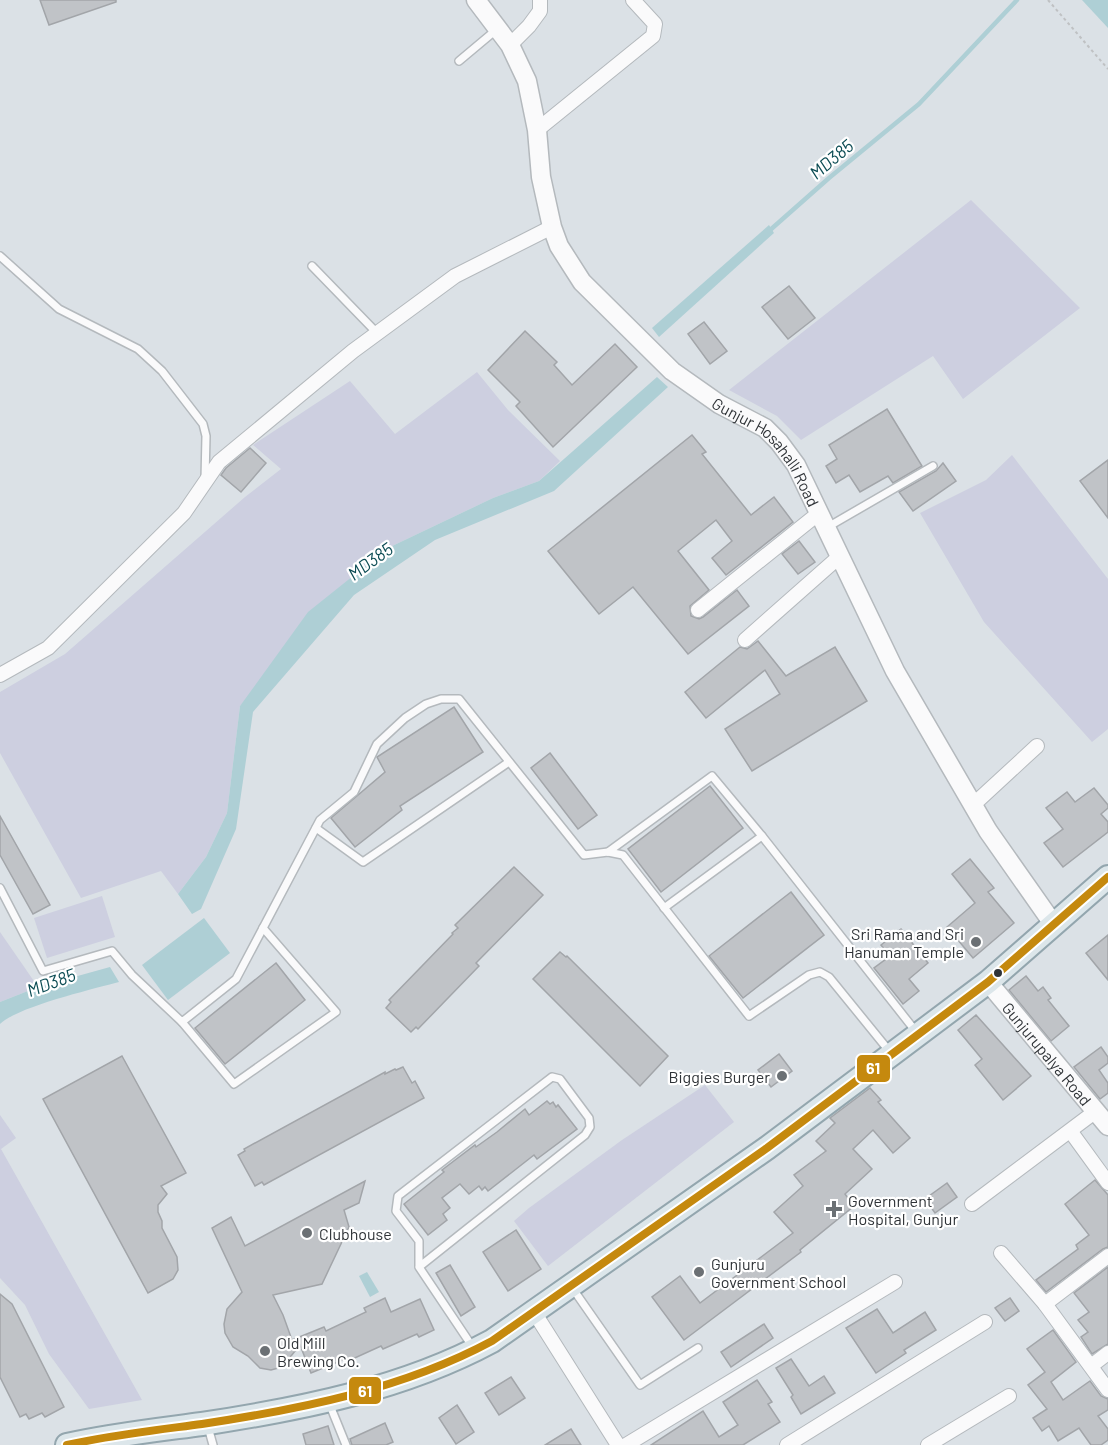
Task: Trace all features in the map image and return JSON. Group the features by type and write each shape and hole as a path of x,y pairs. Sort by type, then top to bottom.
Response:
{"main road":[{"path":"67,1445 136,1439 384,1387 474,1351 572,1287 767,1148 988,982 1108,877"}],"street":[{"name":"Gunjur Hosahalli Road","path":"476,0 510,45 527,81 537,130 541,177 552,228 559,246 582,282 653,354 719,404 765,428 796,465 896,671 988,831 1054,925"},
{"path":"510,45 540,11 540,0"},
{"path":"537,130 652,36 655,24 633,0"},
{"path":"0,675 48,648 184,513 219,462 377,333 454,276 552,228"},
{"path":"698,610 823,520"},
{"path":"745,640 840,556"},
{"path":"973,805 1037,746"},
{"name":"Gunjurupalya Road","path":"988,982 1108,1126"},
{"path":"972,1204 1071,1132 1096,1111"},
{"path":"1071,1132 1108,1183"},
{"path":"1000,1253 1045,1304 1108,1390"},
{"path":"1045,1304 1108,1256"},
{"path":"626,1445 895,1282"},
{"path":"534,1312 618,1445"},
{"path":"787,1445 985,1322"},
{"path":"1091,1366 1108,1353"},
{"path":"928,1445 1009,1396"}],"lane":[{"path":"459,61 498,29"},
{"path":"0,256 59,309 138,349 162,371 203,424 206,436 205,481"},
{"path":"312,266 377,333"},
{"path":"823,520 933,466"},
{"path":"182,1022 236,979 320,820 354,792 377,744 405,718 426,704 441,699 459,699 584,855 608,852 622,855 749,1017 809,975 820,972 829,977 892,1054"},
{"path":"316,828 363,862 509,762"},
{"path":"608,852 712,776 918,1034"},
{"path":"664,908 762,836"},
{"path":"0,888 43,971 112,951 132,975 182,1022 234,1084 336,1012 263,928"},
{"path":"419,1267 585,1136 590,1127 589,1118 560,1079 552,1077 398,1196 396,1211 419,1241 419,1267 474,1351"},
{"path":"572,1287 640,1385 698,1348"},
{"path":"327,1399 346,1445"},
{"path":"207,1423 213,1445"}],"path":[{"path":"1048,0 1108,69"}],"shaded area":[{"path":"1082,0 1108,0 1108,28"},
{"path":"971,200 1080,308 963,399 933,356 801,440 777,416 729,390"},
{"path":"769,225 774,233 659,337 652,328"},
{"path":"477,372 508,410 560,461 539,481 493,498 388,548 240,706 227,813 206,857 178,894 161,871 81,898 0,753 0,692 65,654 245,497 281,469 253,445 350,381 395,434"},
{"path":"657,377 668,387 554,491 435,540 354,595 253,712 236,829 201,909 192,914 178,894 206,857 227,813 240,706 308,612 388,548 493,498 539,481"},
{"path":"1012,455 1108,579 1108,729 1092,742 984,622 920,513 986,480"},
{"path":"102,896 115,937 47,958 34,918"},
{"path":"204,918 230,953 168,1000 142,965"},
{"path":"0,932 38,987 0,1002"},
{"path":"110,967 119,982 38,1005 0,1024 0,1002 38,987"},
{"path":"705,1085 734,1122 548,1266 514,1221 622,1140"},
{"path":"0,1115 16,1138 1,1149 142,1400 89,1409 49,1354 25,1305 0,1278"},
{"path":"367,1272 379,1292 370,1297 359,1276"}],"building":[{"path":"40,0 116,0 116,2 49,25"},
{"path":"789,286 815,318 788,339 762,307"},
{"path":"704,322 727,351 710,364 688,334"},
{"path":"525,331 557,362 554,365 572,385 615,344 637,367 553,447 516,406 520,402 488,370"},
{"path":"887,409 922,466 893,483 888,476 860,492 849,475 836,483 826,466 837,459 829,445"},
{"path":"692,435 706,452 702,454 751,515 774,497 793,522 726,575 712,558 732,541 716,520 678,551 709,590 690,606 691,616 699,619 703,617 737,590 749,606 688,654 633,587 599,614 548,551"},
{"path":"250,448 266,463 241,492 221,475"},
{"path":"1108,460 1108,518 1080,481"},
{"path":"943,463 956,481 913,511 899,492 936,471"},
{"path":"799,541 815,562 798,574 782,554"},
{"path":"758,641 786,676 835,647 867,701 752,771 725,729 780,694 765,670 706,718 685,692 740,647 747,649"},
{"path":"454,707 483,752 400,806 402,810 355,847 331,818 385,772 377,757"},
{"path":"550,753 597,815 578,829 531,768"},
{"path":"710,786 743,828 661,892 628,849"},
{"path":"1094,788 1108,805 1108,808 1101,814 1108,822 1108,832 1063,867 1044,843 1063,829 1046,808 1067,792 1075,802"},
{"path":"0,816 50,905 33,914 0,855"},
{"name":"Sri Rama and Sri Hanuman Temple","path":"970,859 994,888 988,892 1014,923 973,958 947,927 975,903 952,874"},
{"path":"514,867 543,895 476,963 479,966 418,1029 416,1027 411,1032 386,1008 391,1002 389,1000 453,934 458,928 455,925"},
{"path":"791,892 824,935 743,998 709,956"},
{"path":"901,929 928,963 909,979 919,991 903,1004 874,968 890,956 881,945"},
{"path":"1108,935 1108,980 1086,953"},
{"path":"560,952 567,956 668,1056 640,1086 533,979"},
{"path":"276,963 305,1000 225,1064 195,1028"},
{"path":"1026,976 1038,991 1043,987 1051,998 1048,1000 1069,1026 1051,1041 1009,990"},
{"path":"976,1015 1031,1076 1003,1100 975,1065 982,1059 958,1030"},
{"path":"1101,1047 1108,1057 1108,1063 1099,1070 1108,1083 1108,1093 1100,1099 1074,1067"},
{"path":"779,1054 792,1071 771,1087 758,1070"},
{"path":"122,1056 186,1173 161,1186 167,1194 158,1205 162,1228 177,1257 178,1270 173,1279 148,1293 43,1099"},
{"path":"403,1067 412,1083 415,1081 424,1098 264,1185 262,1182 255,1186 238,1155 245,1151 244,1149 385,1072 385,1074"},
{"path":"870,1088 881,1100 878,1102 910,1138 893,1153 873,1130 853,1149 872,1169 845,1194 854,1206 800,1250 801,1252 684,1340 652,1297 680,1276 700,1303 793,1233 774,1212 803,1186 794,1175 826,1151 816,1141 835,1123 830,1118"},
{"path":"547,1101 550,1104 553,1102 556,1107 558,1105 577,1129 537,1159 534,1155 488,1191 485,1187 482,1190 479,1186 469,1194 460,1184 442,1198 450,1208 443,1214 447,1220 428,1235 404,1204 444,1172 442,1170 475,1145 476,1147 497,1132 525,1109 529,1115"},
{"path":"1095,1180 1108,1195 1108,1247 1046,1292 1036,1280 1078,1249 1076,1245 1089,1235 1065,1204"},
{"path":"365,1181 359,1203 344,1210 349,1227 322,1284 273,1295 292,1340 324,1327 326,1331 366,1312 364,1308 385,1298 391,1312 420,1299 434,1330 419,1337 417,1334 383,1349 381,1346 346,1362 345,1359 311,1373 300,1345 282,1367 271,1370 260,1368 248,1356 233,1347 225,1333 227,1309 242,1292 212,1228 231,1217 245,1246"},
{"path":"947,1183 957,1197 935,1213 925,1199"},
{"path":"516,1230 541,1269 508,1291 483,1252"},
{"path":"450,1265 475,1307 461,1316 436,1273"},
{"path":"1108,1267 1108,1344 1092,1354 1081,1337 1088,1332 1078,1320 1089,1312 1074,1293"},
{"path":"0,1294 12,1304 64,1407 45,1417 42,1413 29,1419 26,1414 20,1417 0,1377"},
{"path":"1010,1298 1019,1311 1005,1321 995,1308"},
{"path":"877,1309 893,1333 925,1312 936,1330 904,1350 906,1353 876,1373 846,1328"},
{"path":"764,1324 773,1338 731,1367 721,1352"},
{"path":"1053,1330 1076,1362 1051,1382 1063,1400 1090,1381 1101,1396 1108,1399 1108,1410 1098,1416 1108,1429 1108,1440 1101,1445 1091,1445 1079,1428 1058,1441 1049,1426 1042,1431 1033,1418 1047,1409 1028,1385 1045,1372 1027,1349"},
{"path":"791,1359 809,1386 824,1376 835,1393 801,1414 791,1397 793,1395 776,1368"},
{"path":"511,1377 525,1398 499,1415 485,1393"},
{"path":"757,1380 772,1402 768,1404 780,1422 743,1445 651,1445 703,1411 719,1437 738,1425 723,1402"},
{"path":"457,1405 474,1432 456,1444 439,1418"},
{"path":"385,1423 393,1442 386,1445 352,1445 350,1439"},
{"path":"328,1426 334,1445 306,1445 303,1434"},
{"path":"571,1429 581,1445 545,1445"}],"waterway":[{"name":"MD385","path":"769,231 919,104 1017,0"}],"transit line":[{"name":"61","path":"67,1445 239,1418 351,1395 423,1372 492,1341 767,1148 988,982 1108,877"}],"place":[{"name":"Sri Rama and Sri Hanuman Temple","path":"976,942"},
{"name":"Biggies Burger","path":"782,1076"},
{"name":"Government Hospital, Gunjur","path":"834,1209"},
{"name":"Clubhouse","path":"307,1233"},
{"name":"Gunjuru Government School","path":"699,1272"},
{"name":"Old Mill Brewing Co.","path":"265,1351"}]}
